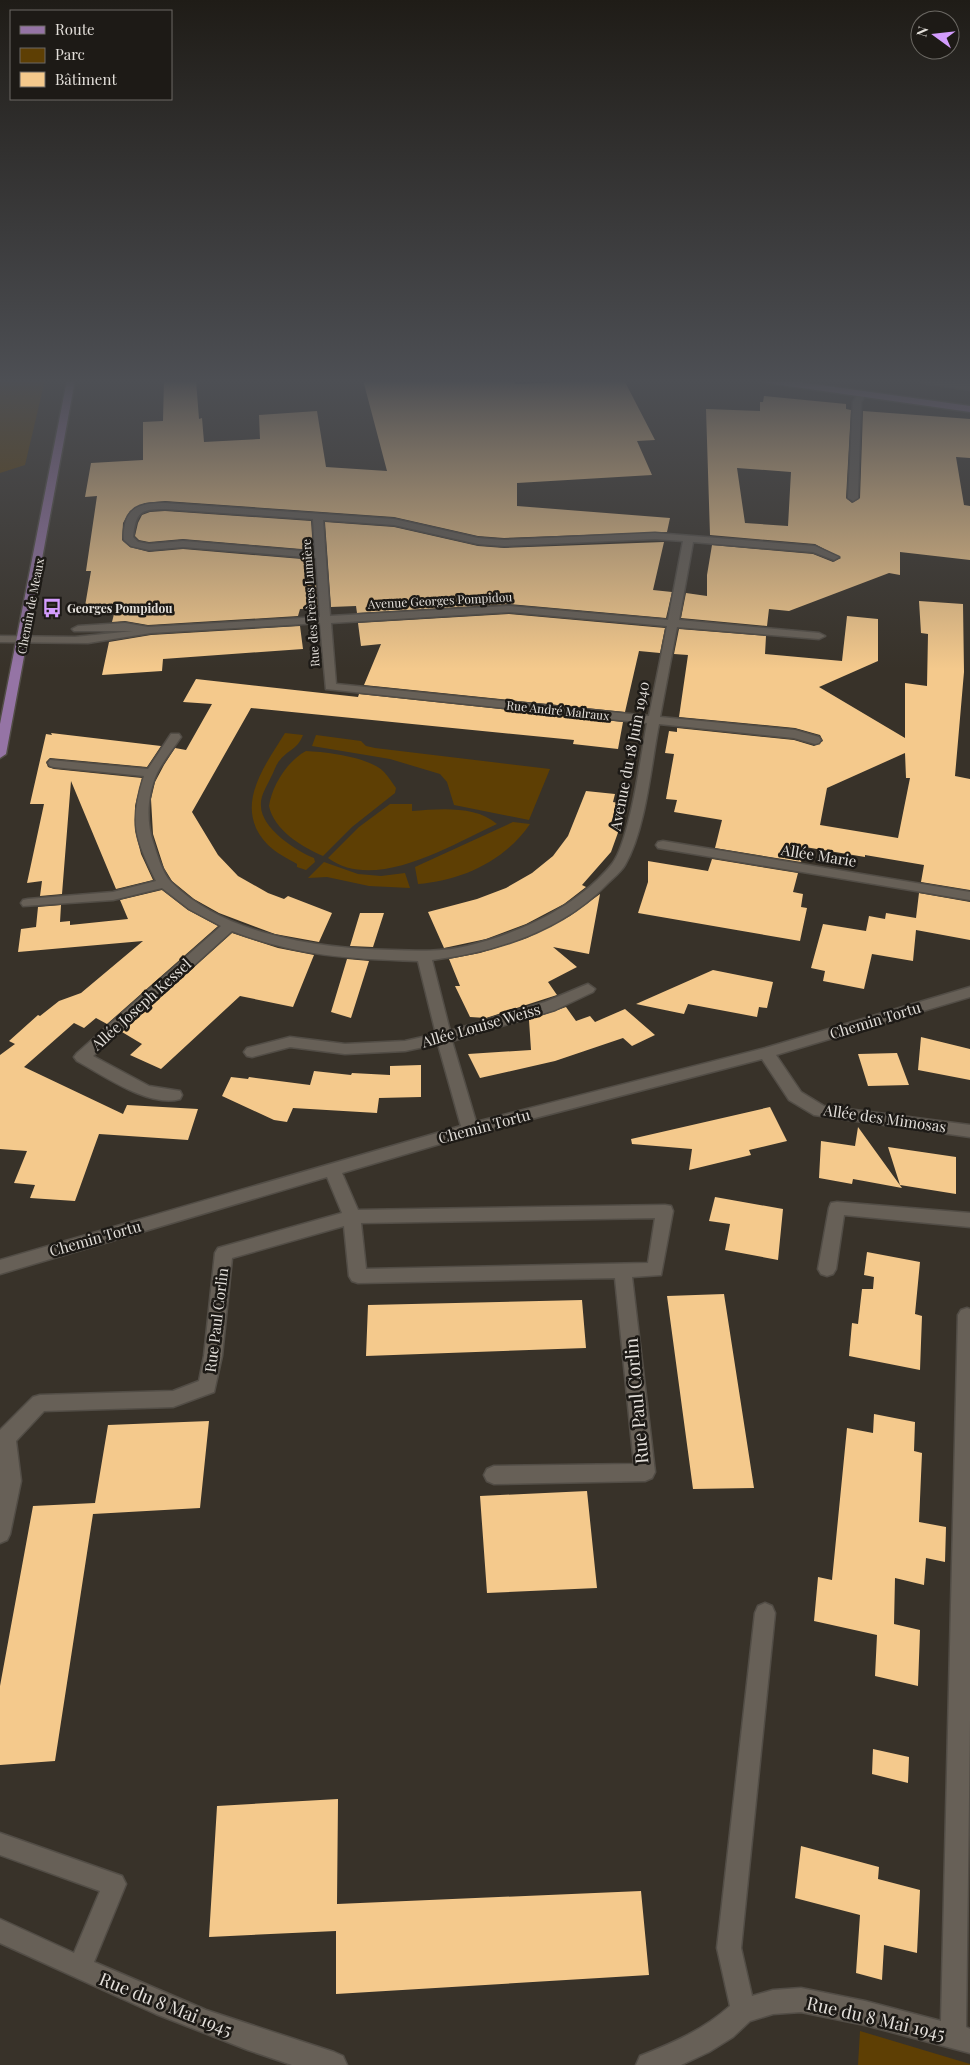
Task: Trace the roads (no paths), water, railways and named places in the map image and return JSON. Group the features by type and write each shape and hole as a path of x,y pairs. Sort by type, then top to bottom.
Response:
{"main road":[{"name":"Chemin de Meaux","path":"0,754 24,638 54,476"}],"street":[{"path":"853,498 854,476"},
{"path":"319,555 183,544 149,547 135,544 128,538 130,517 134,512 154,506 394,522 478,541 504,543 637,536 815,549 834,557"},
{"name":"Rue des Frères Lumière","path":"318,517 319,555 330,687"},
{"name":"Avenue du 18 Juin 1940","path":"175,737 151,773 144,796 141,826 150,854 164,883 194,906 230,925 272,941 346,954 424,956 467,951 529,931 586,898 619,864 632,832 671,623 689,539"},
{"name":"Avenue Georges Pompidou","path":"0,639 52,640 124,637 150,630 509,609 819,636"},
{"name":"Rue André Malraux","path":"330,687 795,734 815,740"},
{"path":"54,763 151,773"},
{"name":"Allée Marie","path":"663,845 970,896"},
{"path":"28,903 113,896 164,883"},
{"name":"Allée Joseph Kessel","path":"174,1095 146,1091 82,1056 230,925"},
{"path":"424,956 444,1038 470,1128"},
{"name":"Allée Louise Weiss","path":"252,1052 290,1042 345,1049 405,1046 444,1038 550,1006 588,989"},
{"name":"Chemin Tortu","path":"0,1266 470,1128 766,1053 970,992"},
{"name":"Allée des Mimosas","path":"766,1053 795,1096 820,1111 970,1130"},
{"name":"Rue Paul Corlin","path":"3,1438 40,1403 173,1399 207,1386 213,1356 224,1253 352,1217 665,1211 655,1270 358,1276 352,1217 332,1168"},
{"path":"827,1270 837,1208 970,1220"},
{"name":"Rue Paul Corlin","path":"494,1475 645,1472 623,1271"},
{"path":"962,2039 968,1315"},
{"path":"0,1534 11,1481 3,1438"},
{"path":"743,2011 730,1948 766,1614"},
{"path":"0,1844 114,1884 80,1968"},
{"name":"Rue du 8 Mai 1945","path":"1,1933 159,2005 291,2053 334,2065"},
{"name":"Rue du 8 Mai 1945","path":"649,2065 700,2043 724,2028 743,2011 772,2002 801,2000 864,2013 962,2039"}],"place":[{"name":"Georges Pompidou","path":"52,608"}]}
